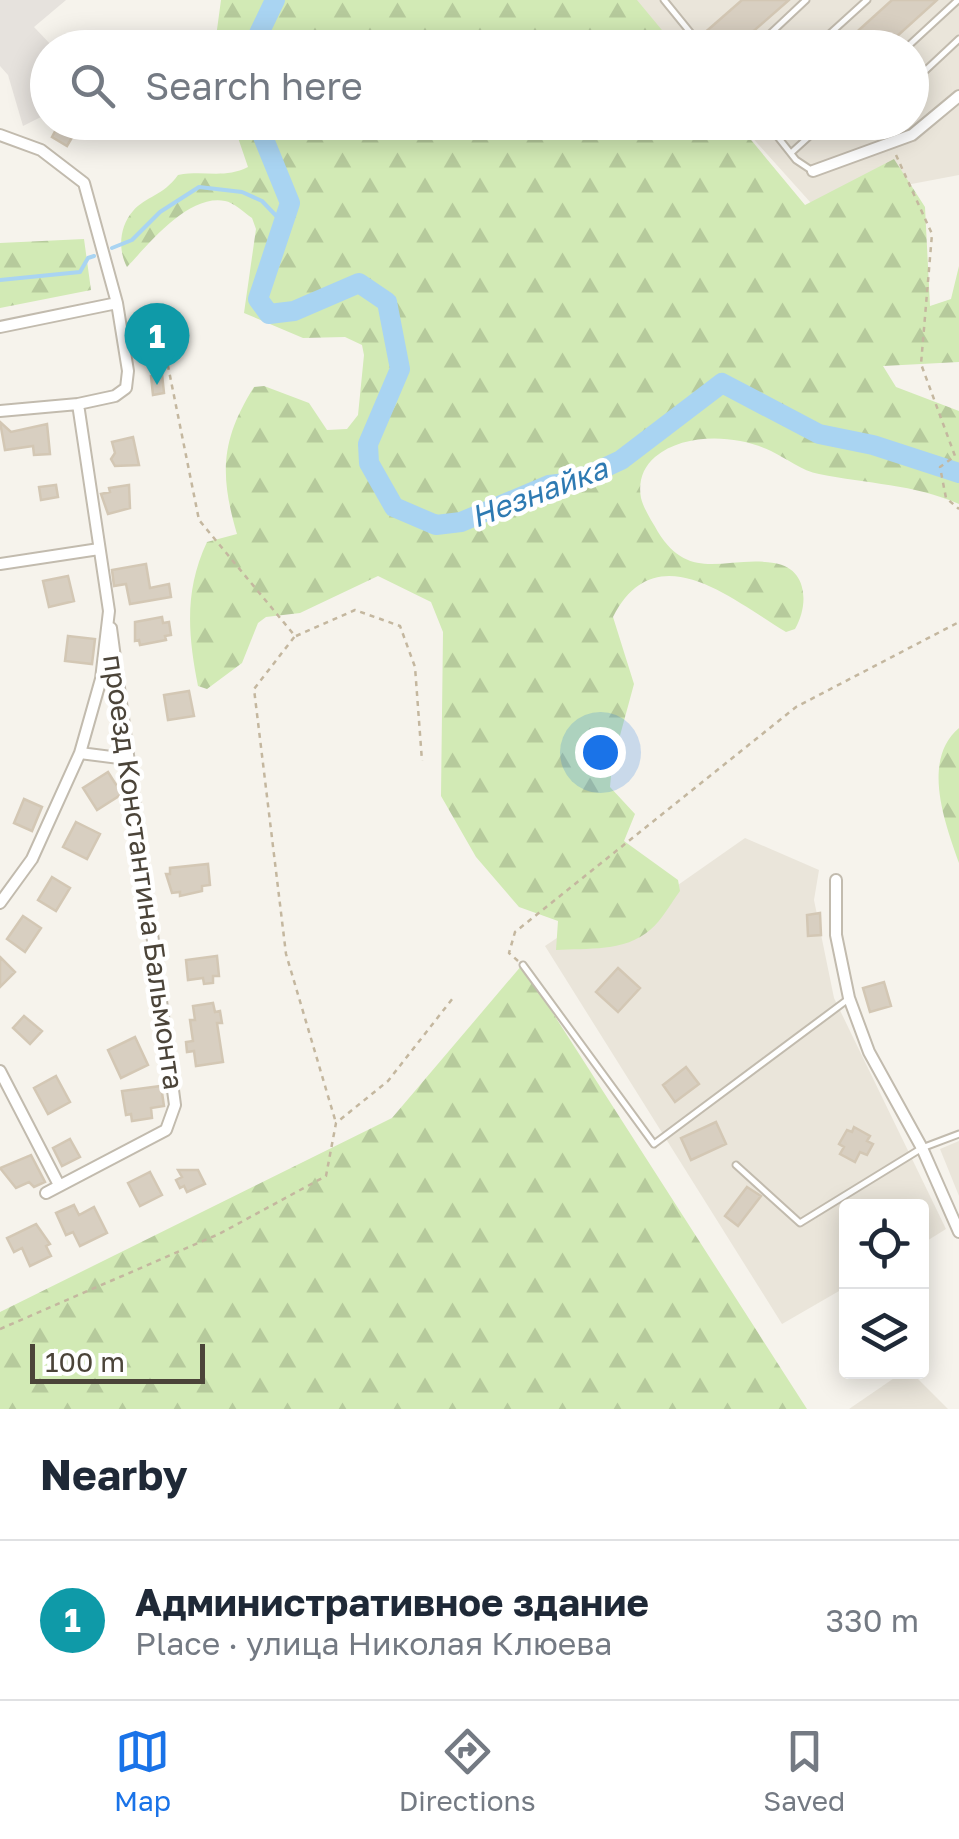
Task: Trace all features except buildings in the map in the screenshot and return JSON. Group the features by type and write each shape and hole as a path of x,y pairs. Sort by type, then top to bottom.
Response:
{"street":[{"path":"929,121 959,96"},
{"path":"0,135 41,150 84,182 117,304 128,370 126,388 115,396 78,404 0,411"},
{"path":"813,171 899,140"},
{"path":"0,327 117,304"},
{"path":"0,902 32,859 80,754 101,679 109,611 78,404"},
{"path":"0,564 99,549"},
{"name":"проезд Константина Бальмонта","path":"46,1193 166,1130 175,1105 109,611"},
{"path":"80,754 127,758"},
{"path":"836,880 836,935 849,998 869,1052 922,1148 959,1232"},
{"path":"0,1071 59,1185"}],"lane":[{"path":"664,0 688,30"},
{"path":"774,30 806,0"},
{"path":"834,30 867,0"},
{"path":"925,30 958,0"},
{"path":"950,7 959,16"},
{"path":"929,67 959,39"},
{"path":"781,140 813,171"},
{"path":"791,153 805,140"},
{"path":"523,965 654,1144 849,998"},
{"path":"736,1165 800,1222 922,1148 959,1134"}],"path":[{"path":"891,143 932,234 921,364 956,456 940,467 946,498 959,509"},
{"path":"117,304 167,361 199,520 295,636"},
{"path":"0,1328 219,1234 326,1176 336,1123 286,954 254,688 295,636 356,610 400,626 415,668 422,761"},
{"path":"523,965 509,954 515,932 796,708 959,622"},
{"path":"336,1123 388,1082 453,998"}],"shaded area":[{"path":"0,0 66,0 34,27 37,30 30,30 30,122 23,126 8,75 0,66"},
{"path":"630,0 959,0 959,175 811,203 754,140 929,140 929,30 657,30"},
{"path":"745,838 819,870 814,900 834,998 946,1229 929,1240 929,1199 839,1199 839,1291 782,1324 545,946 633,887 648,906"},
{"path":"959,1141 959,1196 940,1149"},
{"path":"893,1379 918,1379 948,1409 849,1409"}],"green space":[{"path":"221,0 637,0 662,30 217,30"},
{"path":"239,140 751,140 805,205 894,159 925,207 930,306 951,299 959,266 959,362 883,366 896,387 959,411 959,504 908,488 813,472 771,451 728,439 681,443 655,457 642,475 642,502 670,548 696,563 757,562 785,566 799,580 803,599 795,629 786,632 718,591 672,576 650,579 631,592 613,617 634,684 612,765 610,787 635,814 624,841 678,880 680,891 658,921 640,937 605,948 556,950 558,921 519,907 476,857 441,796 443,632 431,602 378,576 300,613 266,617 258,623 242,663 207,689 198,686 190,631 191,596 207,542 237,534 228,494 226,459 243,406 254,387 264,386 309,403 327,430 347,429 358,415 364,355 362,345 345,337 303,338 244,313 256,229 252,218 228,202 211,201 184,213 127,267 121,246 123,231 138,206 178,175 231,173 248,167"},
{"path":"84,239 91,290 0,308 0,243"},
{"path":"959,728 959,863 943,811 939,774 941,757"},
{"path":"522,965 807,1409 0,1409 0,1312 392,1118"}],"waterway":[{"name":"Незнайка","path":"261,30 275,0"},
{"name":"Незнайка","path":"264,140 290,203 258,299 269,314 294,311 359,283 387,302 400,369 368,444 369,463 394,507 436,525 461,522 549,485 574,482 621,460 722,383 819,434 873,445 959,473"},
{"path":"112,248 132,240 160,212 199,187 242,192 262,201 283,223"},
{"path":"0,280 80,272 88,258 94,256"}],"place":[{"name":"Административное здание","path":"157,385"}]}
